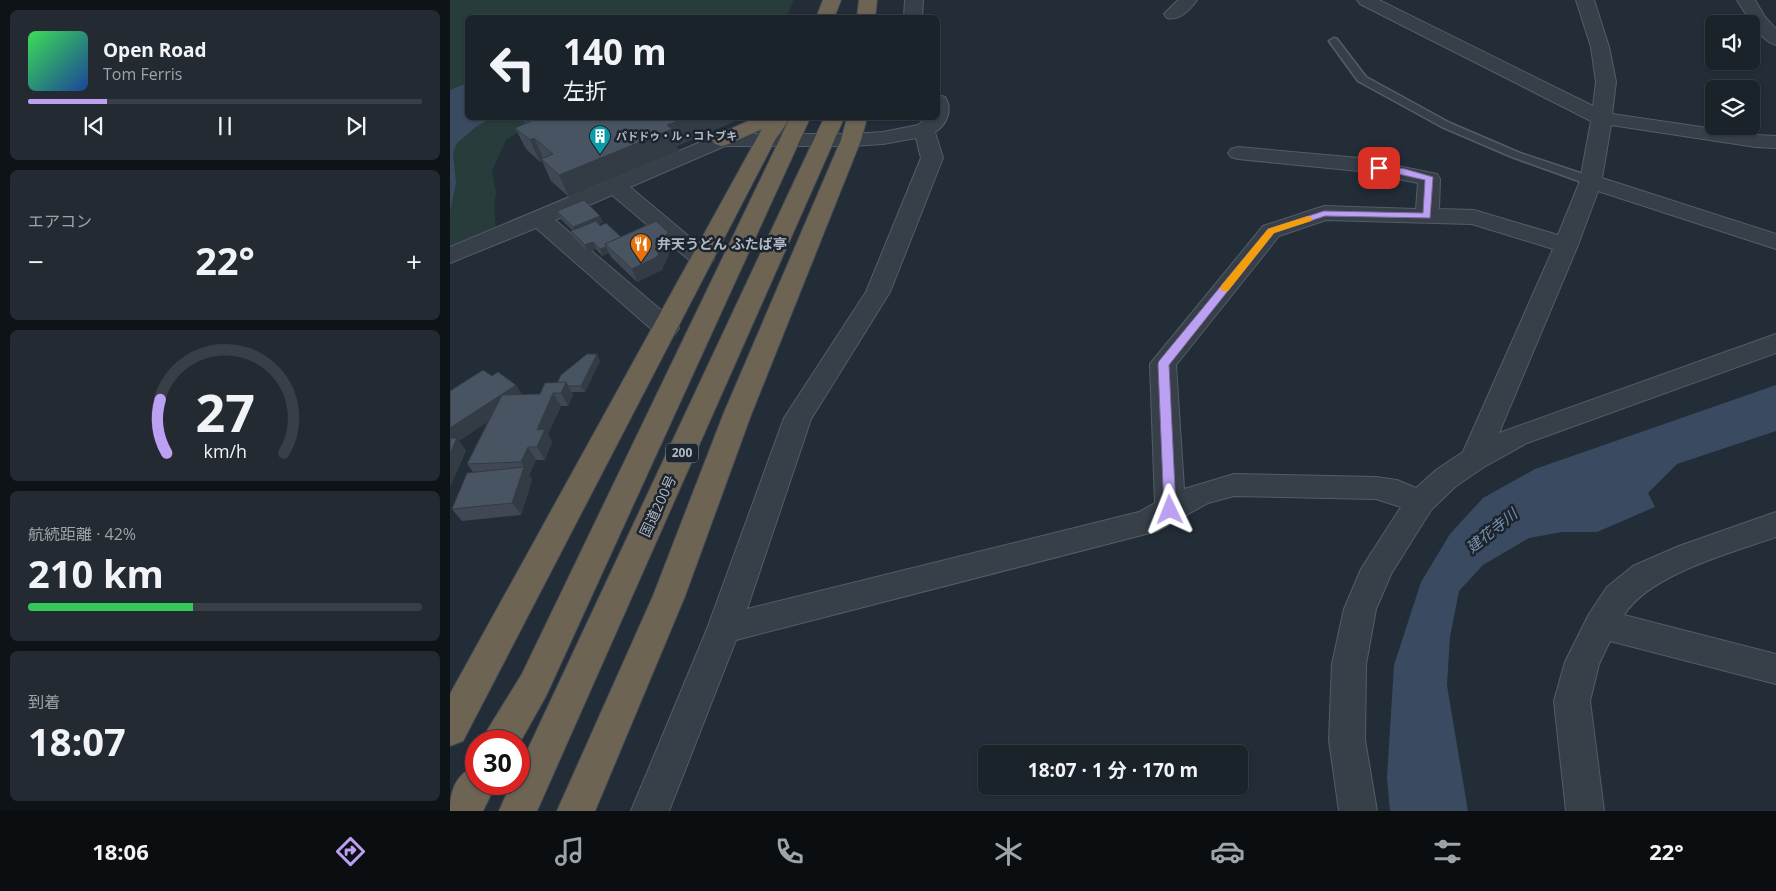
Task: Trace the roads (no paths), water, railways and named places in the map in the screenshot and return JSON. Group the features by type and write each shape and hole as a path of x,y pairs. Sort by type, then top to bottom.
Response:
{"highway":[{"path":"825,15 832,0"},
{"path":"838,15 842,0"},
{"path":"866,15 868,0"},
{"path":"450,730 702,259 781,127"},
{"name":"200","path":"507,730 534,685 781,127"},
{"path":"576,811 669,596 738,416 842,129"},
{"name":"国道200号","path":"523,800 842,129"}],"street":[{"path":"913,15 914,0"},
{"path":"1174,14 1188,0"},
{"path":"1366,0 1602,118 1756,141 1776,142"},
{"path":"1474,458 1566,245 1591,181 1606,82 1600,47 1585,0"},
{"path":"1746,0 1758,20 1776,40"},
{"path":"450,256 722,140 781,127 842,129 902,135 924,130 936,120"},
{"path":"650,811 724,629 798,418 878,292 932,158 924,130"},
{"path":"1238,153 1365,165 1405,172 1430,179 1427,216"},
{"path":"1591,181 1776,242"},
{"path":"615,186 702,259"},
{"path":"1170,510 1163,364 1271,231 1324,213 1474,218 1566,245"},
{"path":"539,218 666,328"},
{"path":"1358,811 1347,740 1349,664 1360,609 1377,569 1420,502 1446,478 1474,458 1517,436 1776,343"},
{"path":"724,629 1146,522 1200,494 1234,485 1376,488 1397,492 1420,502"},
{"path":"1585,811 1572,701 1582,662 1601,624 1618,597 1644,575 1690,555 1776,524"},
{"path":"1601,624 1776,669"}],"lane":[{"path":"1334,41 1362,79 1446,125 1516,155 1591,181"}],"water":[{"path":"465,84 465,120 488,120 477,126 457,143 453,153 456,183 450,212 450,90"},
{"name":"建花寺川","path":"1776,385 1776,431 1677,464 1648,493 1655,507 1597,532 1562,532 1529,538 1483,565 1459,591 1450,637 1447,685 1468,811 1390,811 1387,778 1394,665 1421,582 1450,534 1483,498 1535,469"}],"place":[{"name":"パドドゥ・ル・コトブキ","path":"600,155"},
{"name":"弁天うどん ふたば亭","path":"641,263"}]}
